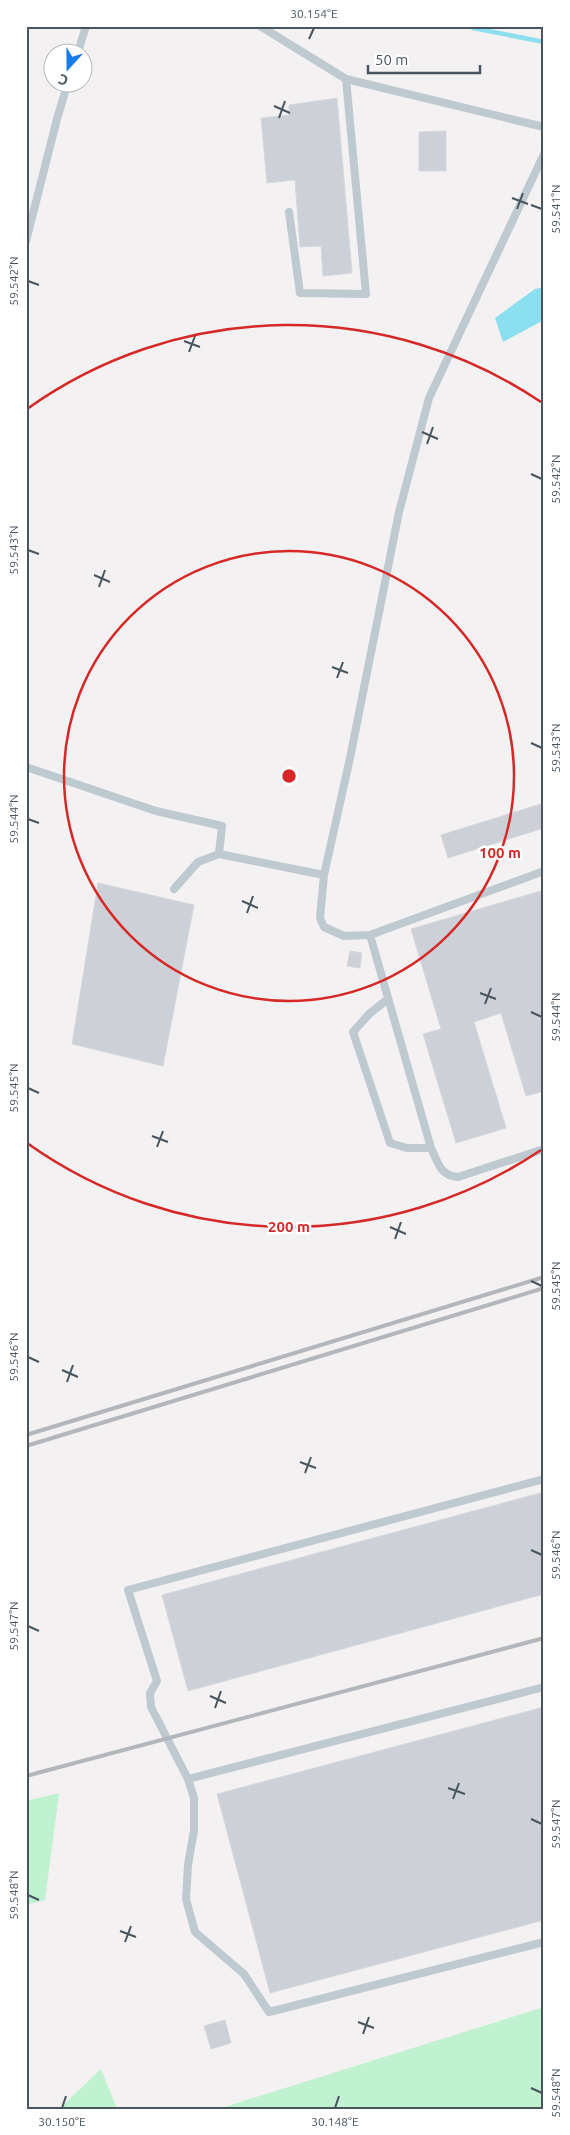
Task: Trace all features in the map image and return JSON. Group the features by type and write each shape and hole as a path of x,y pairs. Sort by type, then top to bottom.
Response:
{"lane":[{"path":"81,42 86,26"},
{"path":"260,26 346,78 544,127"},
{"path":"289,212 300,293 366,294 346,78"},
{"path":"26,241 65,92"},
{"path":"544,154 429,398 399,512 350,758 324,875 320,918 324,927 344,936 370,935 544,871"},
{"path":"26,767 156,811 222,826 219,854"},
{"path":"174,889 198,862 219,854 324,875"},
{"path":"370,935 431,1148 442,1171 450,1176 458,1177 544,1149"},
{"path":"388,999 369,1014 353,1032 390,1142 407,1148 431,1148"},
{"path":"544,1479 128,1590 157,1681 150,1693 151,1706 188,1779 194,1798 194,1830 188,1864 186,1900 195,1932 244,1974 269,2012 544,1942"},
{"path":"188,1779 544,1687"}],"green space":[{"path":"59,1793 45,1900 26,1905 26,1801"},
{"path":"544,2007 544,2109 218,2109"},
{"path":"101,2069 117,2109 59,2109"}],"water":[{"path":"544,287 544,320 503,342 495,318 535,289"}],"building":[{"path":"337,98 352,273 323,276 321,246 300,247 295,180 267,183 261,118 289,115 289,105"},
{"path":"446,131 446,171 419,171 419,132"},
{"path":"544,803 544,828 448,858 441,835"},
{"path":"98,883 194,905 163,1066 72,1044"},
{"path":"544,890 544,1091 526,1096 501,1013 474,1022 506,1128 456,1143 423,1034 441,1029 411,929"},
{"path":"350,951 362,953 360,968 347,966"},
{"path":"544,1492 544,1594 188,1691 162,1595"},
{"path":"544,1707 544,1920 270,1993 217,1794"},
{"path":"225,2020 231,2043 211,2049 204,2026"}],"waterway":[{"path":"473,28 544,42"}],"railway":[{"path":"26,1435 544,1277"},
{"path":"26,1446 544,1288"},
{"path":"26,1776 544,1638"}]}
